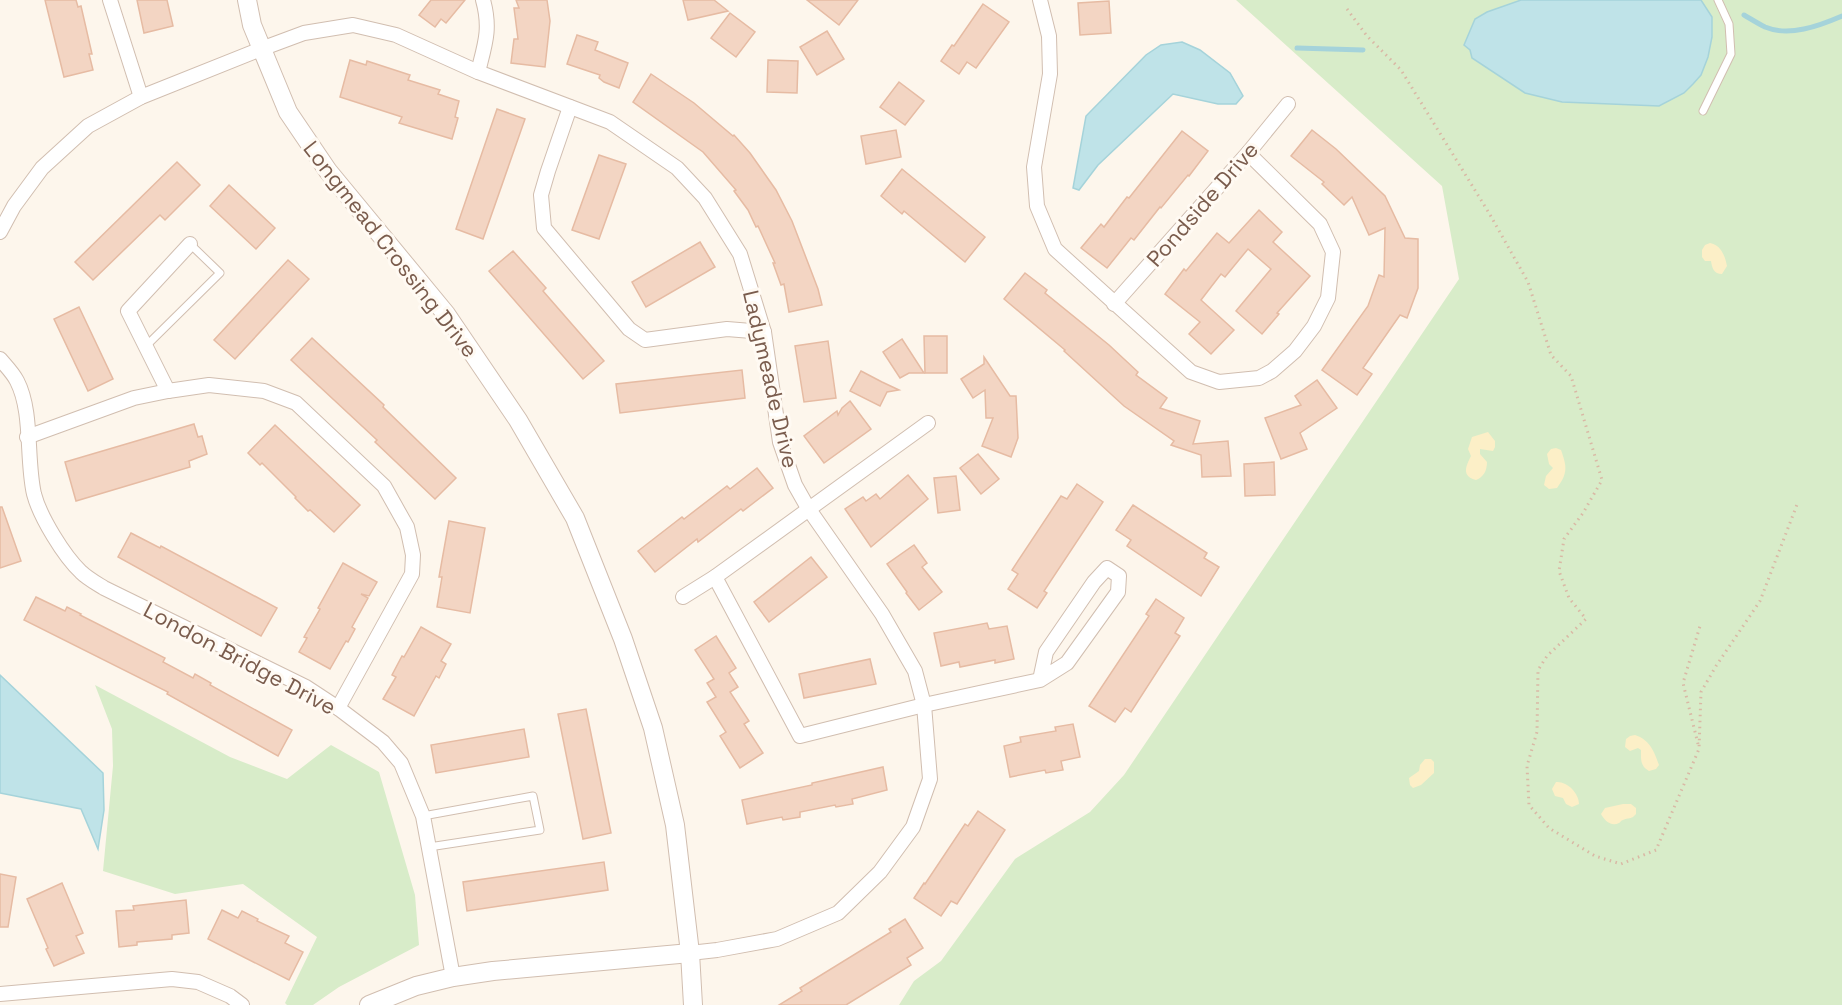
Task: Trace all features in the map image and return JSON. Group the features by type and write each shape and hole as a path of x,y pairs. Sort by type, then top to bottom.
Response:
{"street":[{"path":"110,0 141,97"},
{"name":"Longmead Crossing Drive","path":"247,0 252,25 288,111 327,171 446,314 518,420 575,518 623,639 653,728 675,825 690,953 693,1005"},
{"path":"478,72 487,38 487,14 483,0"},
{"path":"1040,0 1049,36 1050,74 1034,167 1037,206 1055,249 1191,372 1219,382 1259,378 1272,371 1295,351 1314,326 1328,298 1333,252 1320,224 1248,153"},
{"name":"Ladymeade Drive","path":"0,232 14,206 42,168 71,139 88,126 141,97 261,49 304,33 353,25 396,35 478,72 610,122 676,168 705,198 740,254 764,332 780,442 795,485 808,508 882,614 915,671 924,705 930,779 913,827 880,872 838,913 777,939 690,953"},
{"name":"Pondside Drive","path":"1114,304 1248,153 1288,104"},
{"path":"570,107 541,195 543,228 629,329 645,340 727,329 764,332"},
{"path":"0,200 14,206"},
{"path":"168,391 128,311 190,244"},
{"name":"London Bridge Drive","path":"0,359 17,381 27,420 34,495 54,538 81,572 104,588 306,687 383,742 401,763 423,816 453,977"},
{"path":"27,437 134,398 209,385 264,391 296,403 384,486 407,527 412,555 412,574 338,708"},
{"path":"683,597 715,577 928,423"},
{"path":"715,577 800,736 924,705 1040,680 1067,663 1118,591 1119,576 1107,568 1094,582 1046,652 1040,680"},
{"path":"369,1005 416,986 453,977 493,971 690,953"},
{"path":"0,991 172,980 198,982 230,996 242,1005"}],"lane":[{"path":"1703,111 1731,54 1729,24 1718,0"},
{"path":"146,346 220,273 190,244"},
{"path":"423,816 533,796 540,830 429,847"}],"path":[{"path":"1347,9 1367,36 1401,70 1489,213 1528,282 1551,355 1571,376 1602,480 1583,513 1564,539 1559,571 1569,598 1586,619 1547,656 1538,670 1537,732 1527,766 1529,805 1549,828 1595,856 1621,864 1656,850 1699,749 1701,692 1760,601 1798,502"},
{"path":"1699,749 1683,683 1700,626"}],"green space":[{"path":"1236,0 1842,0 1842,1005 899,1005 914,981 941,961 1015,859 1090,812 1124,775 1459,279 1442,186"},
{"path":"95,685 230,757 287,779 331,745 379,772 415,895 419,945 339,987 313,1005 287,1005 285,1003 317,937 243,884 175,894 103,871 113,766 112,729"}],"sand":[{"path":"1710,243 1720,249 1725,258 1727,266 1722,274 1714,270 1711,261 1705,261 1702,257 1702,250"},
{"path":"1488,432 1495,441 1495,447 1493,451 1480,449 1480,454 1487,465 1483,475 1476,480 1468,476 1466,470 1471,456 1468,449 1472,437"},
{"path":"1551,449 1561,450 1565,474 1557,488 1549,489 1544,485 1546,476 1553,468 1549,464 1547,454"},
{"path":"1635,735 1651,747 1659,765 1656,769 1649,771 1644,767 1641,750 1638,748 1630,751 1625,747 1626,739"},
{"path":"1425,759 1431,759 1434,762 1434,773 1421,785 1413,788 1409,778 1419,771"},
{"path":"1556,782 1564,783 1572,789 1579,804 1572,807 1566,804 1563,798 1555,796 1552,789"},
{"path":"1631,804 1636,808 1636,814 1632,818 1613,824 1606,821 1601,814 1605,808"}],"water":[{"path":"1521,0 1701,0 1712,17 1712,37 1708,57 1701,75 1684,93 1659,106 1562,102 1525,93 1472,58 1470,50 1464,45 1475,19 1487,12"},
{"path":"1182,42 1200,50 1230,73 1243,96 1236,104 1218,104 1173,94 1098,165 1079,190 1073,188 1086,116 1146,55 1161,45"},
{"path":"0,675 103,773 104,810 98,849 81,809 0,793"}],"building":[{"path":"45,0 76,0 78,7 81,6 92,54 89,54 93,70 64,77"},
{"path":"137,0 167,0 173,26 144,33"},
{"path":"431,0 465,0 446,23 441,19 435,27 419,15"},
{"path":"516,0 547,0 550,21 545,67 511,63 514,39 518,39 514,8 519,8"},
{"path":"683,0 714,0 728,11 688,20"},
{"path":"807,0 858,0 839,25"},
{"path":"1109,1 1111,33 1080,35 1078,3"},
{"path":"983,4 1009,22 976,68 967,62 959,74 941,61"},
{"path":"730,13 755,32 736,57 711,38"},
{"path":"827,31 844,59 817,75 800,47"},
{"path":"577,35 598,42 595,50 628,63 619,88 604,82 599,78 600,75 567,64"},
{"path":"350,60 366,65 367,61 410,75 408,80 440,90 438,94 459,101 455,117 458,118 452,139 399,123 402,117 340,97"},
{"path":"768,60 798,61 797,93 767,92"},
{"path":"651,74 694,103 734,135 750,153 776,190 792,221 822,305 789,312 784,284 781,285 773,263 775,263 758,226 756,227 748,210 734,191 736,190 703,152 633,102"},
{"path":"899,82 924,101 905,125 880,107"},
{"path":"497,109 525,119 483,239 456,229"},
{"path":"896,130 901,157 866,164 861,136"},
{"path":"1312,130 1336,149 1385,196 1405,238 1418,239 1418,288 1407,318 1400,315 1363,368 1372,374 1357,395 1322,370 1368,306 1379,275 1384,277 1385,228 1369,235 1352,197 1344,205 1322,184 1324,182 1291,156"},
{"path":"1182,131 1208,151 1134,240 1131,238 1107,268 1081,248 1101,224 1104,227"},
{"path":"599,155 626,164 599,239 572,230"},
{"path":"177,162 200,185 165,220 160,215 93,280 75,262"},
{"path":"902,169 985,237 965,262 904,211 902,214 881,196"},
{"path":"229,185 275,228 256,249 210,206"},
{"path":"1259,210 1282,232 1273,242 1310,276 1277,313 1279,314 1262,334 1236,311 1271,269 1248,249 1225,277 1221,274 1201,300 1234,330 1211,354 1189,334 1200,322 1165,294 1217,233 1229,243"},
{"path":"700,242 715,267 646,307 632,282"},
{"path":"513,251 546,288 543,291 604,361 583,379 489,271"},
{"path":"288,260 309,279 235,359 214,340"},
{"path":"1025,273 1047,290 1045,293 1109,345 1138,372 1136,375 1167,398 1160,408 1200,421 1193,444 1228,441 1231,476 1202,477 1201,455 1171,445 1174,441 1124,406 1065,350 1004,299"},
{"path":"79,307 113,379 88,391 54,319"},
{"path":"924,336 947,336 947,373 925,373"},
{"path":"312,338 384,405 383,407 456,478 435,499 375,442 377,440 291,360"},
{"path":"902,339 924,373 909,373 900,378 883,352"},
{"path":"828,341 836,398 804,402 795,346"},
{"path":"984,357 1010,396 1016,396 1018,438 1011,457 982,446 993,418 986,418 985,390 973,398 961,379 984,364"},
{"path":"742,370 745,398 620,413 616,384"},
{"path":"861,371 899,390 887,392 880,406 850,391"},
{"path":"1317,380 1337,408 1300,433 1307,449 1281,459 1265,418 1301,405 1295,396"},
{"path":"850,401 871,429 824,463 804,436 837,411 838,415"},
{"path":"194,424 198,437 202,436 207,454 189,461 190,467 76,501 65,462"},
{"path":"275,425 360,505 334,532 310,510 308,511 262,463 260,465 248,453"},
{"path":"978,454 999,479 981,494 960,468"},
{"path":"1274,462 1275,495 1245,496 1244,464"},
{"path":"757,468 773,488 698,542 697,539 655,572 638,551 682,517 684,519 727,486 730,489"},
{"path":"908,475 928,499 871,547 845,509 863,497 866,501 876,494 880,499"},
{"path":"956,476 960,510 938,513 934,478"},
{"path":"1077,484 1103,502 1044,591 1047,593 1037,608 1008,589 1018,574 1012,570 1061,496 1067,499"},
{"path":"1133,505 1207,553 1204,558 1219,567 1201,596 1127,546 1131,540 1116,530"},
{"path":"0,507 2,507 21,561 0,568"},
{"path":"449,521 485,528 470,613 437,607 442,577 439,577"},
{"path":"131,533 160,548 161,546 277,608 261,636 118,557"},
{"path":"914,545 927,563 922,567 942,592 919,610 887,564"},
{"path":"811,557 827,577 769,622 754,602"},
{"path":"343,563 377,582 369,596 361,594 368,598 352,627 355,629 330,669 299,652 307,638 304,637 320,609 318,608"},
{"path":"36,597 65,611 67,607 81,614 165,658 163,662 193,678 195,674 211,683 210,685 292,730 278,756 167,694 168,692 24,620"},
{"path":"1156,599 1184,618 1175,633 1180,636 1131,712 1125,708 1115,722 1089,706 1149,616 1146,614"},
{"path":"987,623 989,629 1007,626 1014,659 960,667 959,662 941,666 934,633"},
{"path":"421,627 451,644 441,661 446,664 439,678 436,676 414,716 383,699 396,677 392,675 402,656 404,657"},
{"path":"716,636 736,668 729,673 738,687 730,692 749,721 744,724 763,753 740,768 720,736 726,732 707,702 716,697 707,683 714,679 695,650"},
{"path":"870,659 876,684 804,698 799,674"},
{"path":"586,709 611,833 583,839 558,714"},
{"path":"1073,724 1080,757 1061,761 1063,770 1046,773 1045,770 1010,777 1004,746 1021,742 1020,737 1056,731 1055,727"},
{"path":"524,729 529,757 436,773 431,745"},
{"path":"883,767 887,790 852,799 853,804 800,812 800,817 783,820 782,817 747,824 742,800"},
{"path":"978,811 1005,830 957,904 951,901 941,916 914,898 965,824 968,826"},
{"path":"604,862 608,890 467,911 463,882"},
{"path":"0,874 16,877 8,927 0,927"},
{"path":"62,883 83,933 76,936 84,953 54,966 27,899"},
{"path":"186,900 189,933 172,935 172,939 137,942 137,945 119,947 116,911 134,910 133,906"},
{"path":"222,910 238,918 242,911 289,936 285,943 303,952 289,980 208,939"},
{"path":"905,919 923,948 907,958 911,965 846,1005 779,1005 802,991 800,988 891,932 889,929"}],"waterway":[{"path":"1744,15 1765,27 1784,31 1814,27 1842,16"},
{"path":"1297,48 1363,50"}]}
